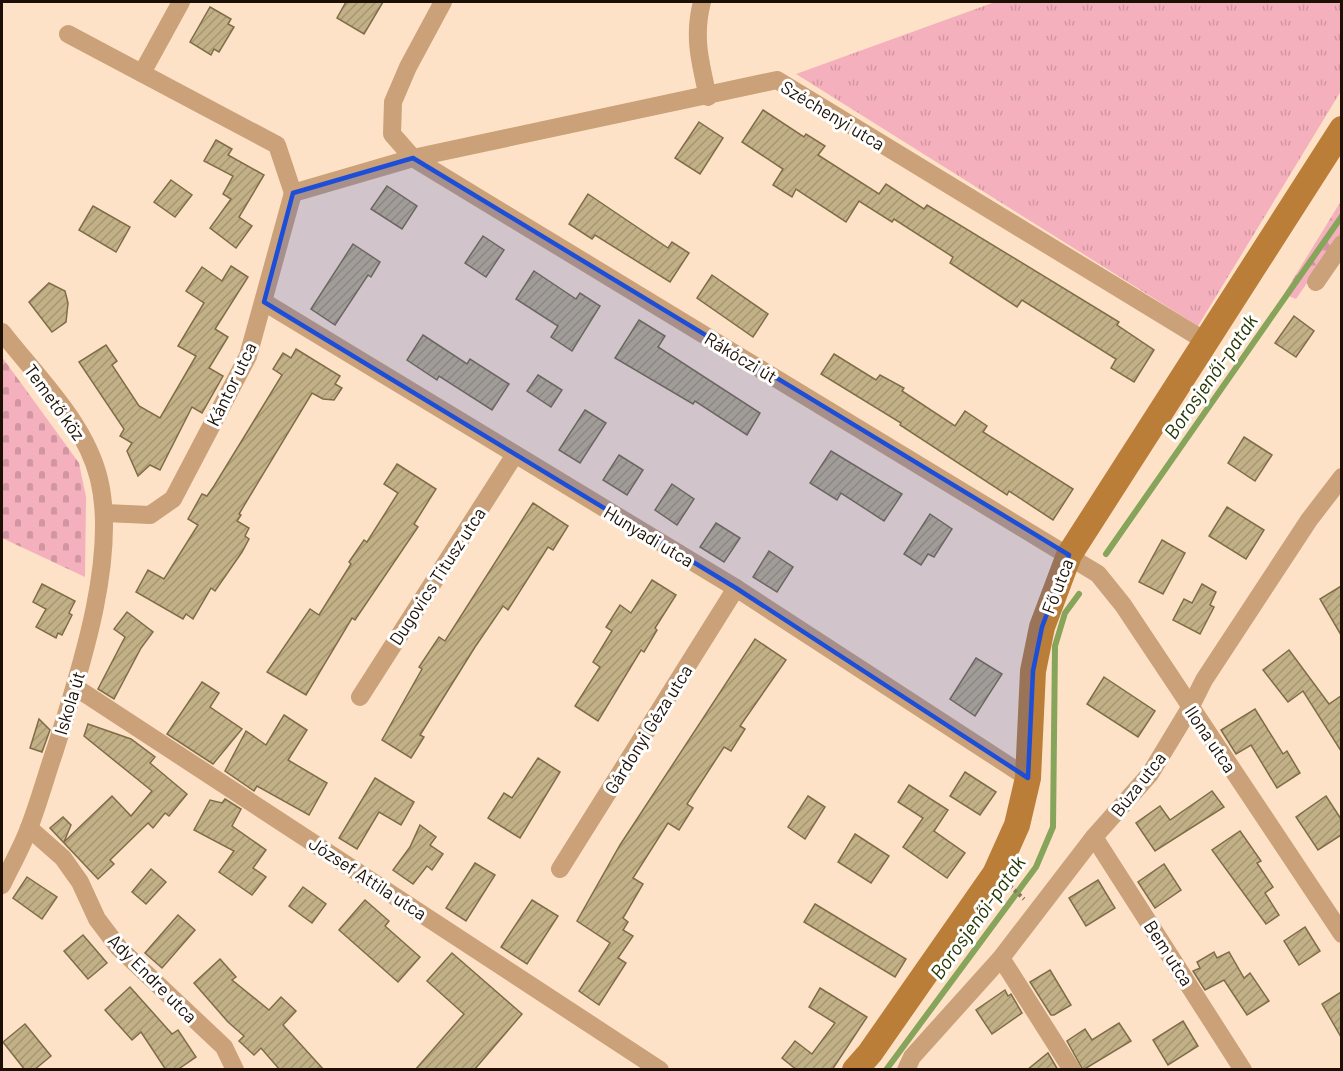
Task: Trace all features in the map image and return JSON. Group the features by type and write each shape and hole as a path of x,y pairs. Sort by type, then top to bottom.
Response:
{"street":[{"path":"142,73 181,2"},
{"name":"Rákóczi út","path":"443,2 408,67 393,102 392,134 413,159 1069,555"},
{"path":"702,2 696,23 696,48 708,97"},
{"path":"68,34 277,144 293,193"},
{"name":"Széchenyi utca","path":"293,193 413,159 708,97 777,80 1207,342"},
{"name":"Fő utca","path":"855,1070 870,1053 995,874 1017,825 1028,778 1033,671 1042,627 1069,555 1341,129"},
{"name":"Kántor utca","path":"105,513 150,515 173,498 248,356 293,193"},
{"path":"1316,282 1341,244"},
{"name":"Hunyadi utca","path":"264,302 514,456 736,588 1028,778"},
{"name":"Temető köz","path":"2,332 71,419 87,448 98,478 105,513"},
{"name":"Dugovics Titusz utca","path":"360,697 514,456"},
{"name":"Búza utca","path":"906,1070 912,1057 1001,958 1094,837 1149,774 1190,708 1204,680 1339,488"},
{"name":"Iskola út","path":"2,885 29,828 75,687 98,590 105,513"},
{"name":"Ilona utca","path":"1069,555 1098,574 1123,605 1341,934"},
{"name":"Gárdonyi Géza utca","path":"560,869 736,588"},
{"name":"József Attila utca","path":"75,687 660,1070"},
{"name":"Ady Endre utca","path":"29,828 63,858 80,882 97,919 119,948 224,1047 235,1070"},
{"name":"Bem utca","path":"1094,837 1244,1070"},
{"path":"1001,958 1072,1070"}],"highlighted area":[{"path":"413,158 1069,555 1042,627 1033,671 1028,778 736,588 264,302 293,193"}],"green space":[{"path":"995,2 1341,2 1341,91 1198,326 796,74"},
{"path":"1341,201 1341,234 1296,299 1284,294"},
{"path":"2,357 79,463 86,497 85,577 2,538"}],"building":[{"path":"346,2 383,2 364,34 337,18"},
{"path":"210,7 231,19 228,24 234,27 219,52 214,49 211,55 190,42"},
{"path":"763,110 804,137 806,134 825,146 818,155 879,194 886,184 924,209 927,205 1119,322 1117,325 1154,350 1134,382 1111,368 1116,359 1022,300 1017,307 950,263 953,257 894,219 892,222 859,201 846,222 796,189 792,197 773,185 783,169 742,142"},
{"path":"699,122 723,138 700,174 675,158"},
{"path":"216,140 232,149 228,155 264,175 239,217 252,226 236,248 210,228 231,199 223,194 233,176 204,161"},
{"path":"171,180 192,195 175,217 154,202"},
{"path":"387,186 417,206 402,229 371,209"},
{"path":"588,194 668,248 672,242 689,253 670,282 595,235 592,239 569,224"},
{"path":"93,206 130,227 116,252 79,230"},
{"path":"483,236 504,250 486,277 465,263"},
{"path":"353,244 380,262 371,277 368,275 335,325 311,309"},
{"path":"231,266 248,277 215,329 228,337 209,368 223,376 202,413 192,407 160,470 150,465 138,476 127,451 132,443 120,436 124,429 79,362 106,345 117,361 112,365 139,406 160,418 196,356 178,346 204,303 186,291 202,267 222,281"},
{"path":"534,271 576,299 580,293 600,306 572,351 551,337 558,326 516,299"},
{"path":"712,275 768,314 753,337 697,298"},
{"path":"49,283 65,291 68,303 66,322 52,332 29,302"},
{"path":"1294,316 1314,331 1296,357 1275,343"},
{"path":"639,320 665,336 658,347 760,413 747,435 695,401 693,404 615,358"},
{"path":"423,335 467,364 470,359 509,384 492,410 439,376 437,380 407,360"},
{"path":"296,349 340,376 335,384 342,388 334,400 323,399 312,393 239,514 241,515 237,521 249,528 245,536 249,539 242,552 215,591 211,588 193,619 186,614 183,619 136,592 148,570 164,579 198,525 188,519 202,494 207,496 214,486 282,375 273,369 283,353 291,358"},
{"path":"834,354 876,380 880,375 904,388 902,391 955,426 965,411 987,426 983,432 1073,489 1053,520 1009,491 1007,495 900,425 901,423 821,374"},
{"path":"538,375 562,390 551,407 527,391"},
{"path":"585,410 606,423 580,463 559,450"},
{"path":"1244,437 1272,455 1255,481 1228,463"},
{"path":"831,451 902,494 884,521 841,493 837,500 810,483"},
{"path":"619,455 643,470 627,495 603,480"},
{"path":"397,464 436,489 414,524 418,527 355,620 352,618 306,695 267,672 310,609 319,615 351,564 349,562 364,540 367,542 398,493 384,484"},
{"path":"672,484 694,499 677,525 655,510"},
{"path":"533,503 568,526 553,550 548,547 508,610 503,606 475,647 420,735 424,737 411,758 382,740 422,669 419,667 439,637 445,641"},
{"path":"1227,507 1264,530 1246,559 1209,536"},
{"path":"930,514 952,529 934,557 928,554 921,565 904,554"},
{"path":"716,523 740,538 724,562 700,547"},
{"path":"1162,540 1185,553 1163,594 1139,582"},
{"path":"769,551 793,567 777,592 753,577"},
{"path":"652,580 676,595 655,628 657,630 644,652 641,650 598,721 575,706 600,667 593,662 612,631 606,627 620,605 631,613"},
{"path":"42,584 75,601 69,613 72,615 62,635 58,633 56,638 36,627 46,609 33,602"},
{"path":"1202,584 1216,592 1210,605 1214,607 1200,634 1173,620 1184,599 1192,603"},
{"path":"1341,586 1341,635 1320,599"},
{"path":"127,612 153,632 141,648 114,699 98,689 125,637 114,629"},
{"path":"755,639 786,660 740,726 745,729 731,751 724,747 687,804 693,808 679,830 668,823 633,878 643,884 623,918 628,922 623,930 633,936 618,958 626,963 599,1005 579,991 610,943 577,921 620,845"},
{"path":"1289,650 1329,704 1341,696 1341,751 1303,691 1288,702 1263,670"},
{"path":"976,658 1002,674 975,716 950,699"},
{"path":"1104,677 1155,711 1138,737 1087,704"},
{"path":"202,682 219,693 210,707 242,729 213,764 167,734"},
{"path":"1255,709 1283,754 1287,751 1300,773 1277,788 1251,745 1236,754 1221,730"},
{"path":"284,715 307,730 288,760 327,783 309,815 257,786 254,791 225,771 246,731 266,745"},
{"path":"39,719 50,730 42,752 30,748"},
{"path":"88,724 131,739 155,757 150,763 187,794 169,816 165,813 153,828 148,823 110,860 114,864 98,879 50,828 63,817 71,825 64,842 112,796 131,816 152,791 84,736"},
{"path":"538,758 560,772 520,838 488,818 504,793 512,798"},
{"path":"965,772 996,792 980,815 950,796"},
{"path":"375,778 414,802 401,825 379,812 357,849 339,838"},
{"path":"909,785 948,810 934,831 965,853 947,878 903,847 923,818 898,802"},
{"path":"1212,791 1224,807 1155,851 1136,823 1160,806 1170,820"},
{"path":"808,796 825,807 805,839 788,827"},
{"path":"1326,796 1341,819 1341,835 1318,850 1296,817"},
{"path":"225,799 241,809 232,826 266,850 253,868 266,877 252,895 219,872 234,851 194,830 210,800 222,803"},
{"path":"420,825 436,837 430,845 443,854 432,870 427,866 413,884 393,870 410,847"},
{"path":"1240,831 1261,861 1257,863 1273,887 1265,893 1279,915 1266,924 1212,850"},
{"path":"855,834 889,856 871,883 838,862"},
{"path":"475,863 495,875 466,921 446,908"},
{"path":"1164,864 1181,890 1155,908 1138,882"},
{"path":"151,869 166,882 146,904 132,892"},
{"path":"27,877 57,897 42,919 13,898"},
{"path":"1098,880 1115,908 1086,926 1069,898"},
{"path":"303,887 326,904 312,923 289,906"},
{"path":"365,900 389,921 385,926 420,957 398,982 339,930"},
{"path":"532,900 558,916 527,964 501,947"},
{"path":"815,904 906,959 895,977 804,922"},
{"path":"178,915 195,930 162,968 145,953"},
{"path":"1305,927 1320,951 1299,965 1284,941"},
{"path":"83,935 107,963 88,979 64,951"},
{"path":"1214,952 1217,958 1229,952 1244,978 1250,973 1269,1001 1247,1015 1224,980 1205,990 1193,971 1200,968 1197,962"},
{"path":"452,953 522,1014 474,1070 415,1070 464,1014 427,981"},
{"path":"220,959 236,977 232,980 269,1010 281,997 296,1011 283,1025 324,1070 280,1070 261,1048 254,1055 239,1041 244,1036 228,1022 194,983"},
{"path":"1050,970 1071,1005 1054,1015 1051,1015 1030,982"},
{"path":"130,987 172,1034 178,1030 196,1057 177,1070 166,1070 141,1032 132,1040 105,1010"},
{"path":"820,988 867,1017 832,1070 797,1070 782,1058 795,1041 812,1054 835,1023 809,1007"},
{"path":"1005,990 1008,996 1011,994 1022,1013 992,1034 976,1010"},
{"path":"1341,992 1341,1037 1322,1004"},
{"path":"1183,1021 1198,1046 1168,1065 1153,1040"},
{"path":"1119,1023 1131,1041 1083,1070 1067,1041 1085,1029 1092,1040"},
{"path":"25,1024 51,1056 34,1070 25,1070 3,1042"},
{"path":"1048,1053 1058,1070 1027,1070"}],"waterway":[{"name":"Borosjenői-patak","path":"1106,554 1342,216"},
{"name":"Borosjenői-patak","path":"886,1070 1036,867 1053,827 1055,646 1065,613 1079,594"}]}
